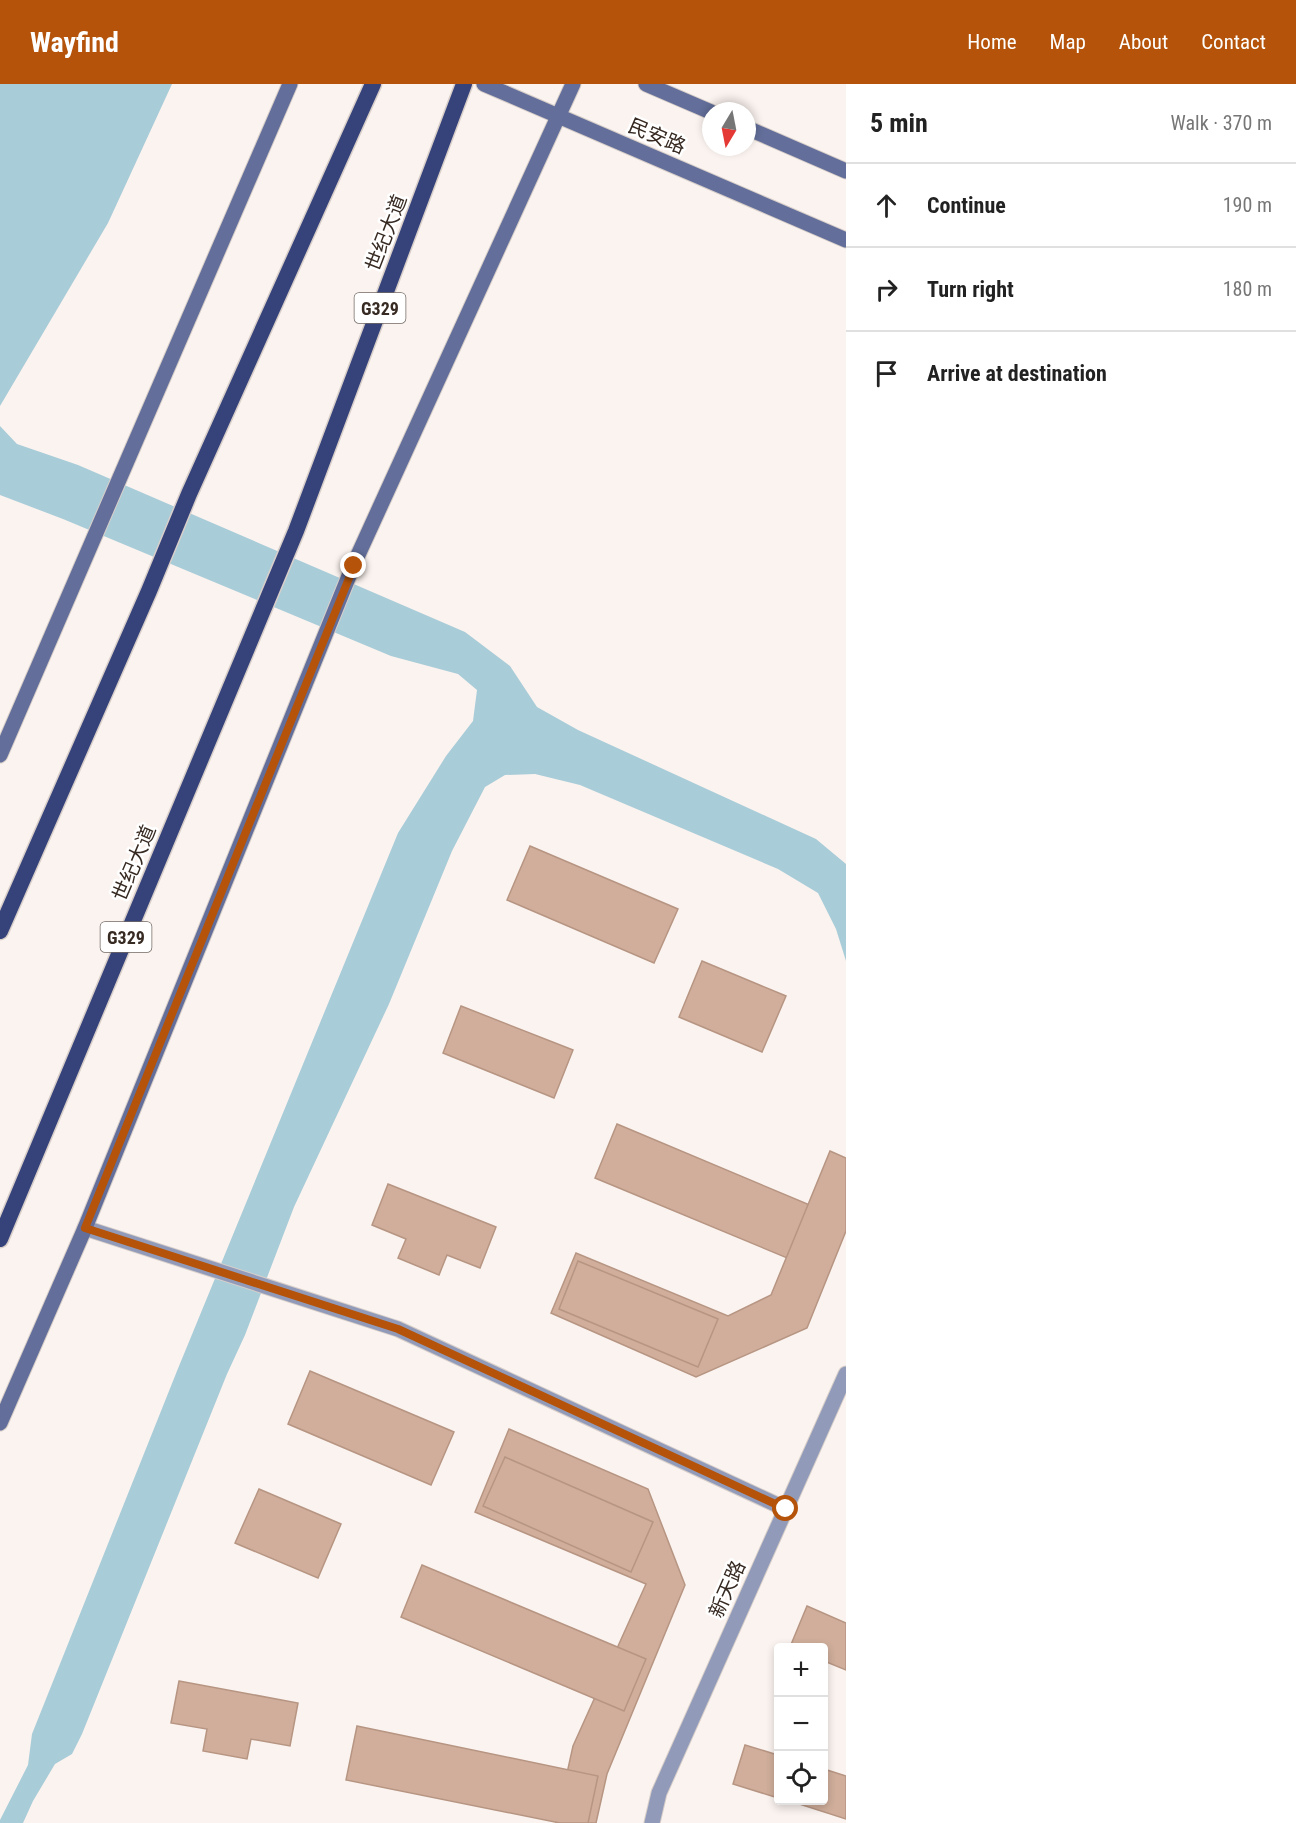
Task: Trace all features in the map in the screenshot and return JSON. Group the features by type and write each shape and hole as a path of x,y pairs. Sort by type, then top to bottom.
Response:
{"highway":[{"path":"0,931 150,591 189,494 373,84"},
{"name":"世纪大道","path":"0,1239 296,531 464,84"}],"main road":[{"path":"0,755 290,84"},
{"name":"民安路","path":"484,84 846,240"},
{"path":"0,1423 85,1228 354,566 573,84"},
{"path":"646,84 702,108"},
{"path":"756,132 846,171"}],"street":[{"path":"85,1228 398,1329 786,1509"},
{"name":"新天路","path":"652,1823 659,1793 846,1374"}],"water":[{"path":"0,84 172,84 108,223 0,406"},
{"path":"0,426 17,444 78,465 465,632 510,666 537,707 578,730 816,839 846,864 846,961 836,929 818,893 778,869 580,785 535,774 505,775 485,787 452,851 389,1004 294,1207 245,1335 227,1374 82,1734 72,1754 55,1764 23,1823 0,1823 0,1820 28,1765 32,1734 177,1371 398,833 446,756 473,721 477,690 458,674 391,656 0,495"}],"building":[{"path":"530,846 678,909 654,963 507,900"},
{"path":"702,961 786,996 762,1052 679,1017"},
{"path":"461,1006 573,1050 554,1098 443,1053"},
{"path":"617,1124 843,1219 821,1272 595,1178"},
{"path":"830,1151 846,1158 846,1231 807,1328 696,1377 551,1313 576,1253 728,1316 771,1295"},
{"path":"388,1184 496,1227 480,1268 447,1255 439,1275 398,1258 406,1239 372,1225"},
{"path":"578,1261 718,1319 698,1367 559,1309"},
{"path":"310,1371 454,1432 431,1485 288,1424"},
{"path":"509,1429 648,1489 685,1585 607,1774 596,1823 556,1823 573,1746 646,1584 475,1512"},
{"path":"505,1457 653,1522 631,1572 483,1506"},
{"path":"259,1489 341,1524 318,1578 235,1543"},
{"path":"422,1565 646,1659 624,1711 401,1617"},
{"path":"807,1606 846,1623 846,1670 828,1663 828,1643 792,1643"},
{"path":"179,1681 298,1703 290,1746 251,1739 247,1759 203,1751 207,1729 171,1723"},
{"path":"357,1726 598,1776 588,1823 560,1823 346,1780"},
{"path":"745,1745 774,1754 774,1797 733,1784"},
{"path":"828,1770 846,1776 846,1819 803,1805 828,1805"}],"route":[{"path":"354,566 85,1228 398,1329 786,1509"}]}
